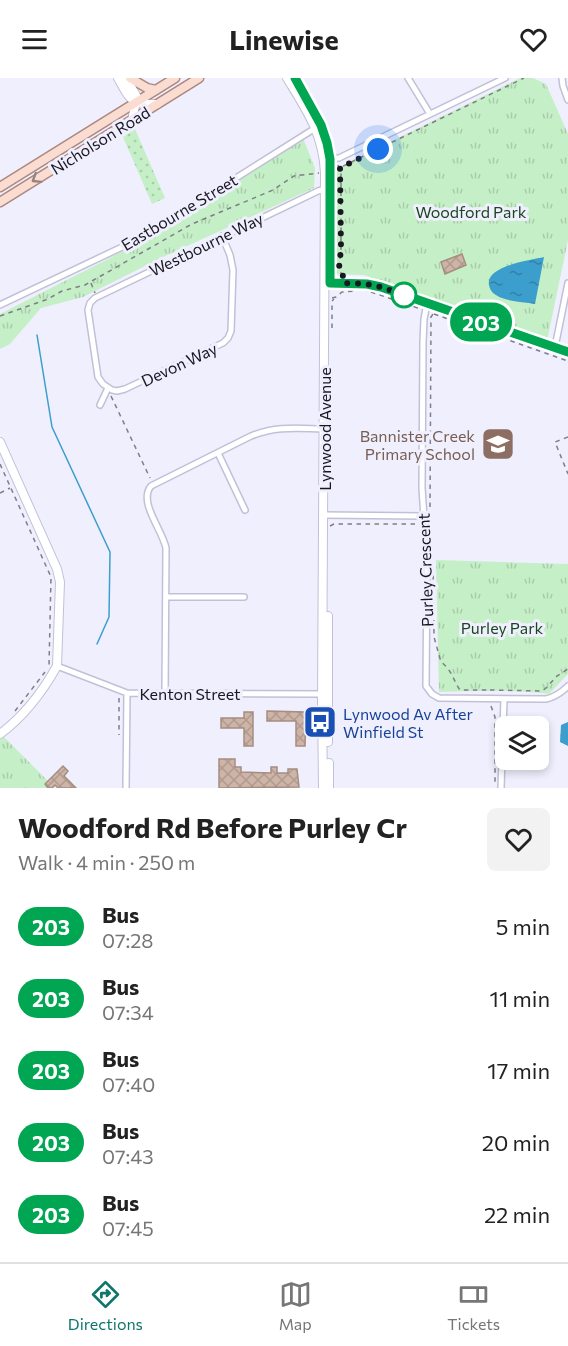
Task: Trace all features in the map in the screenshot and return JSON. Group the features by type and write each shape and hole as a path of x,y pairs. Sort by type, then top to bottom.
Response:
{"main road":[{"path":"128,78 156,90"},
{"name":"Nicholson Road","path":"0,187 175,78"},
{"name":"Nicholson Road","path":"0,201 199,78"}],"street":[{"path":"118,78 132,101 141,104 157,104"},
{"path":"128,78 137,97 132,120"},
{"name":"Lynwood Avenue","path":"287,78 318,126"},
{"name":"Lynwood Avenue","path":"295,78 327,143 323,788"},
{"path":"408,78 430,114"},
{"path":"327,159 339,158 505,78"},
{"path":"562,78 568,100"},
{"name":"Eastbourne Street","path":"0,305 139,240 318,126"},
{"name":"Westbourne Way","path":"110,389 98,377 88,310 90,303 97,297 222,236 328,188"},
{"name":"Devon Way","path":"110,389 117,391 125,389 223,343 228,338 231,331 233,270 222,236"},
{"path":"327,283 367,284 381,287 426,307 568,352"},
{"path":"555,347 568,283"},
{"name":"Purley Crescent","path":"426,307 423,342 422,488 427,562 426,686 432,694 440,698 489,699 546,699 555,697 568,686"},
{"path":"100,405 110,389"},
{"path":"165,693 166,548 147,503 148,490 154,484 266,430 326,429"},
{"path":"0,442 57,569 60,582 57,666 18,719 0,734"},
{"path":"218,453 245,510"},
{"path":"326,515 423,516"},
{"path":"166,597 244,597"},
{"name":"Kenton Street","path":"57,666 128,693 325,694"},
{"path":"126,788 128,693"},
{"name":"Lynwood Avenue","path":"325,694 329,788"},
{"path":"501,788 504,699"}],"path":[{"path":"0,316 48,299 62,291 86,285 192,224 273,190 294,176 328,172 340,168 524,78"},
{"path":"340,168 341,249 339,268 344,278 342,292 361,291"},
{"path":"90,282 97,297"},
{"path":"368,291 426,307 433,314 568,361"},
{"path":"332,328 334,298"},
{"path":"430,509 431,316 433,314"},
{"path":"110,389 111,396 154,484"},
{"path":"568,437 555,442 568,474"},
{"path":"0,464 51,577 49,667 10,716"},
{"path":"0,493 10,488"},
{"path":"326,527 334,524 431,524 434,637 441,662 448,667 460,690 542,691 568,669"},
{"path":"118,698 119,735"},
{"path":"489,699 495,717 495,788"}],"green space":[{"name":"Woodford Park","path":"520,78 533,78 546,84 568,134 568,240 547,341 364,275 332,274 330,245 333,170"},
{"path":"135,129 165,198 152,204 123,137"},
{"path":"303,138 315,168 314,188 161,258 83,297 41,308 10,344 0,349 0,314 110,258 161,229"},
{"name":"Purley Park","path":"436,560 568,564 568,674 549,694 508,691 439,692"},
{"path":"3,736 55,788 0,788 0,739"}],"water":[{"path":"544,257 535,304 506,299 491,290 490,278 494,273 510,265"},
{"path":"568,722 568,746 560,742 561,725"}],"building":[{"path":"462,254 466,265 445,274 441,262"},
{"path":"267,711 306,712 305,746 296,746 296,721 267,721"},
{"path":"244,712 253,712 253,746 244,746 244,728 221,728 221,718 244,718"},
{"path":"219,759 235,759 235,767 241,767 241,772 271,773 271,767 277,767 277,773 288,773 288,769 297,769 299,787 219,788"},
{"path":"63,766 68,771 64,776 76,788 58,788 55,785 48,788 45,784"}],"waterway":[{"path":"37,335 52,427 110,552 109,617 97,644"}],"bus line":[{"name":"203","path":"295,78 321,125 330,159 330,283 367,284 381,287 568,352"}],"place":[{"name":"Bannister Creek Primary School","path":"498,444"},
{"name":"Lynwood Av After Winfield St","path":"320,722"}],"route":[{"path":"378,149 340,168 341,249 339,268 344,283 381,287 412,298 404,295"}]}
